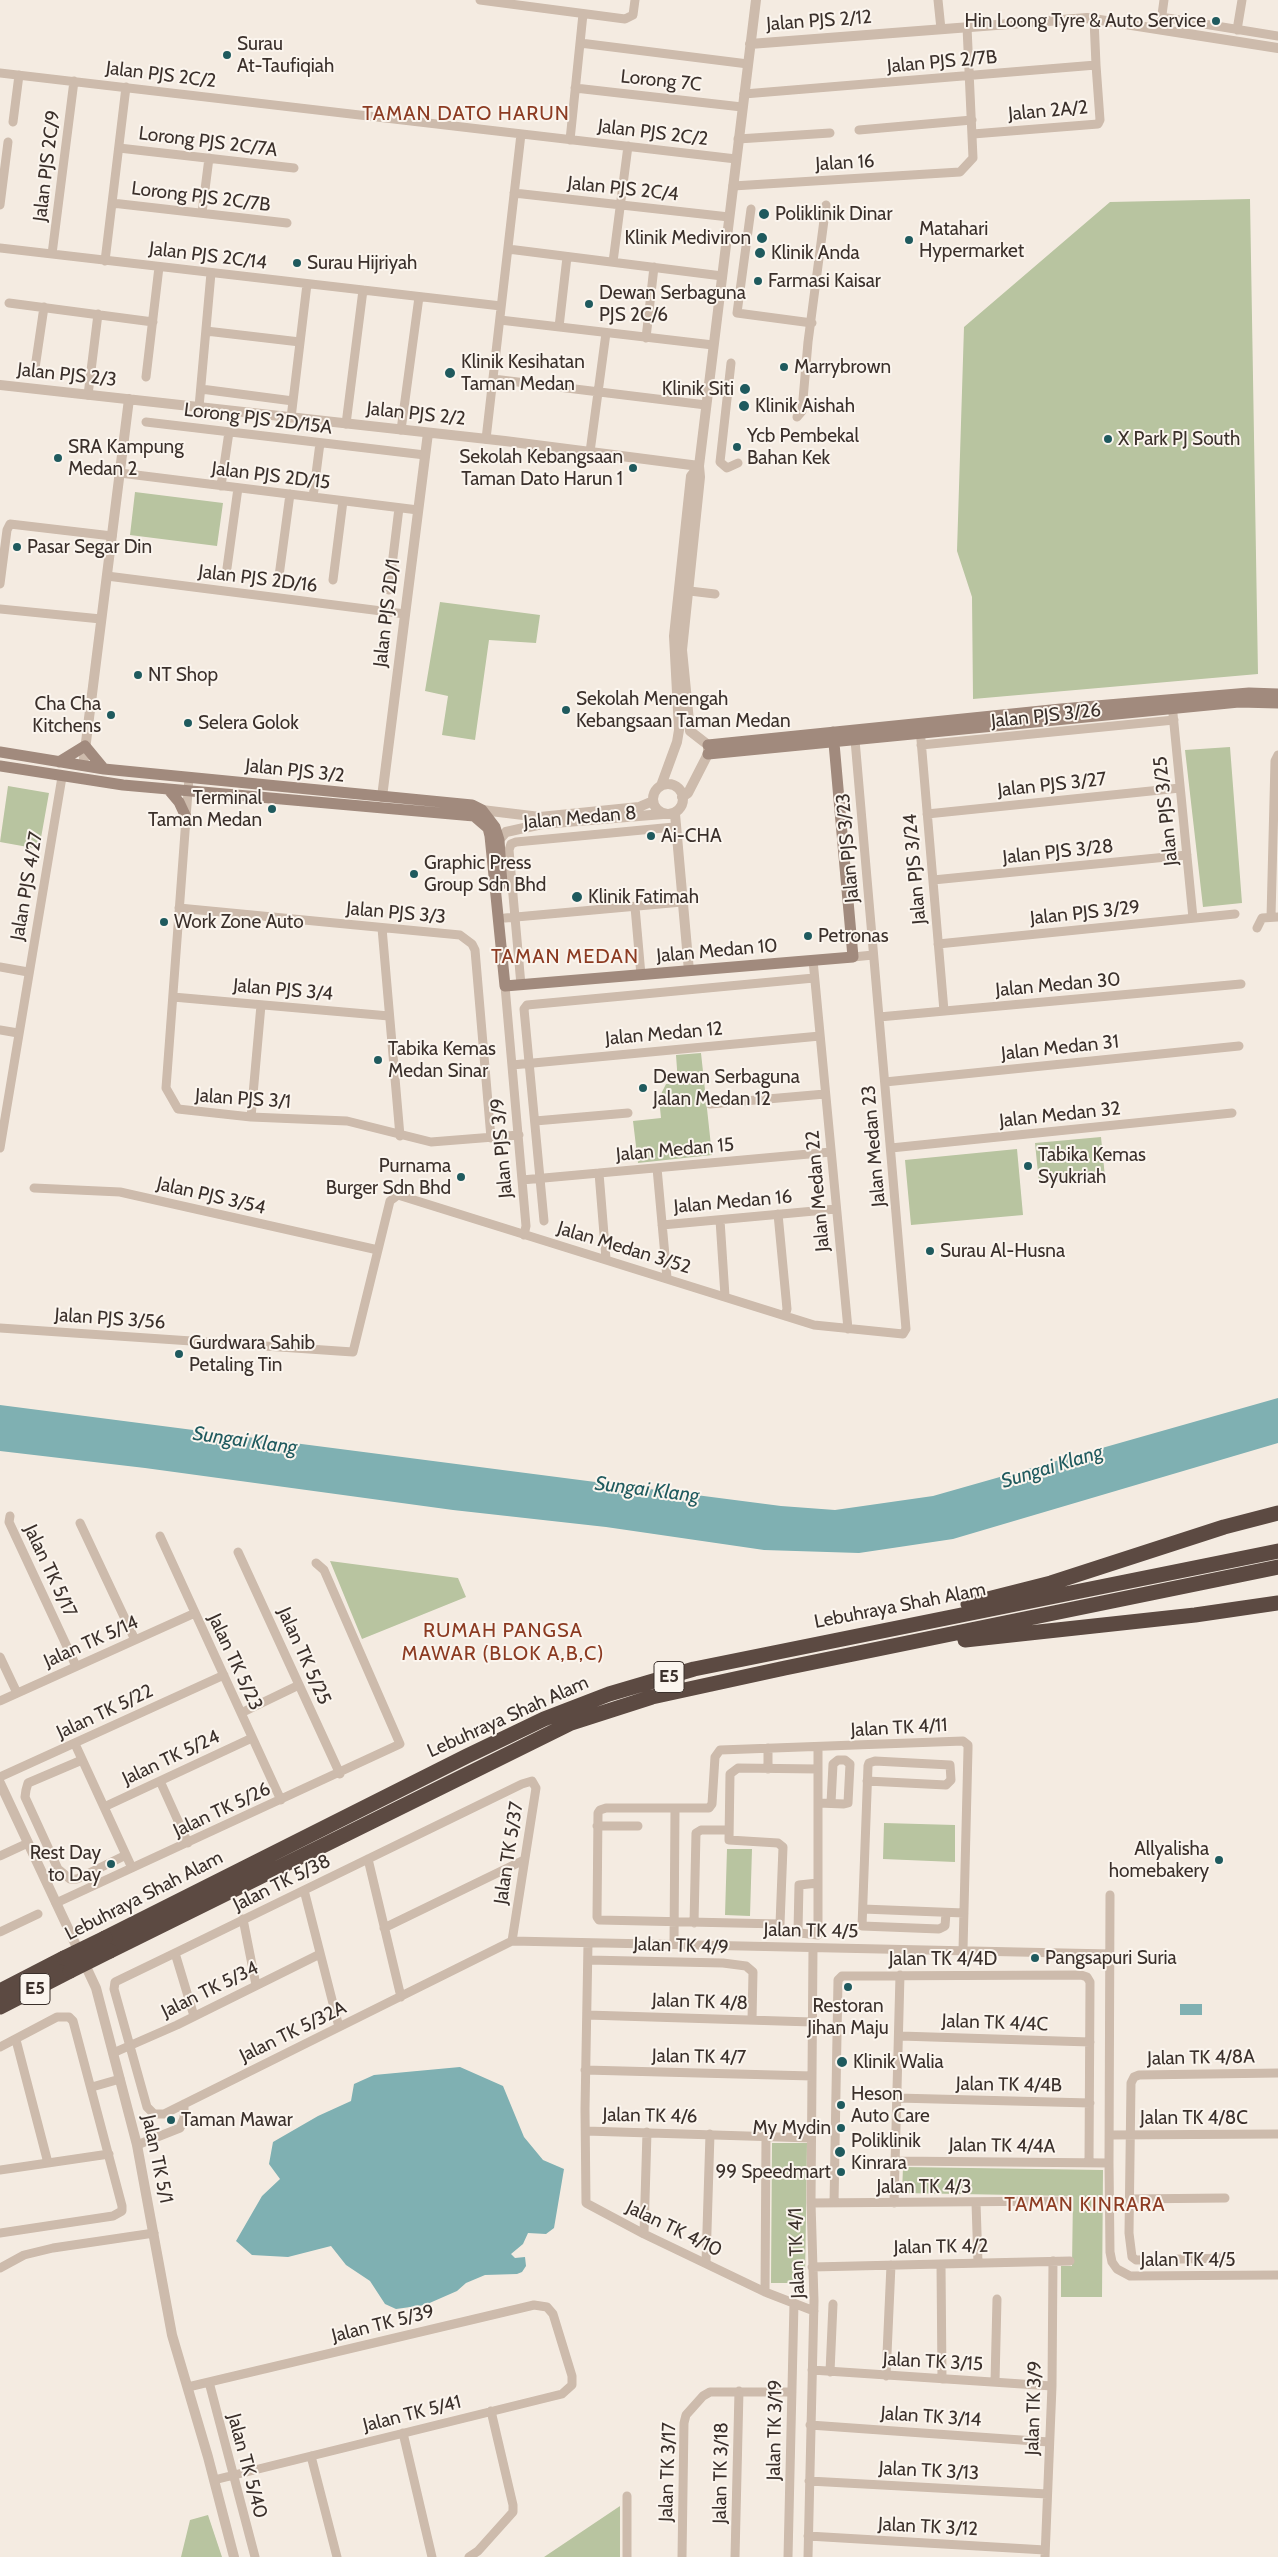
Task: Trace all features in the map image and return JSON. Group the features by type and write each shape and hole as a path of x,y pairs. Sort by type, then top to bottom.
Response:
{"highway":[{"path":"853,1636 1051,1583 1224,1527 1278,1513"},
{"name":"Lebuhraya Shah Alam","path":"0,2006 67,1965 467,1756 544,1719 609,1694 694,1669 1278,1551"},
{"name":"Lebuhraya Shah Alam","path":"108,1944 571,1723 652,1697 1278,1567"},
{"path":"786,1668 980,1638 1195,1616 1278,1603"},
{"path":"1262,1606 1278,1611"},
{"name":"Lebuhraya Shah Alam","path":"0,1991 67,1965"}],"main road":[{"path":"1173,709 1249,692 1278,694"},
{"path":"708,749 920,728 1173,709 1239,702 1278,704"},
{"path":"834,737 855,740 920,728"},
{"path":"834,737 853,957"},
{"path":"59,762 85,746 104,769"},
{"name":"Jalan PJS 3/2","path":"0,752 104,769 382,797 451,802 472,805 487,821"},
{"name":"Jalan PJS 3/2","path":"0,766 62,777 168,789 474,816 487,821"},
{"path":"168,789 179,802 186,817"},
{"name":"Jalan PJS 3/9","path":"487,821 499,840 510,918 501,939"},
{"name":"Jalan PJS 3/9","path":"487,821 505,986"},
{"name":"Jalan Medan 10","path":"505,986 853,957"}],"street":[{"path":"480,0 628,19 633,16 635,0"},
{"path":"663,814 655,808 653,801 654,793 662,783 677,742 679,730 680,714 673,651 700,477 698,466 756,0"},
{"path":"938,0 941,29"},
{"path":"1159,30 1164,0"},
{"path":"1237,30 1242,0"},
{"path":"570,140 583,14"},
{"path":"1161,17 1278,36"},
{"path":"1094,19 1096,65"},
{"name":"Jalan PJS 2/12","path":"750,44 1094,19 1278,48"},
{"path":"967,27 973,134"},
{"path":"580,43 748,64"},
{"name":"Jalan PJS 2/7B","path":"744,94 1096,65"},
{"name":"Jalan 2A/2","path":"973,134 1098,124 1100,120 1096,65"},
{"name":"Jalan PJS 2C/2","path":"0,73 736,159"},
{"path":"13,122 19,75"},
{"name":"Jalan PJS 2C/9","path":"52,254 74,81"},
{"path":"105,260 126,87"},
{"name":"Lorong 7C","path":"575,88 742,107"},
{"path":"858,130 972,120"},
{"path":"738,139 830,132"},
{"path":"486,439 521,134"},
{"name":"Jalan 16","path":"733,186 959,172 973,160 973,134"},
{"path":"0,205 8,142"},
{"path":"613,262 628,146"},
{"name":"Lorong PJS 2C/7A","path":"119,148 294,168"},
{"path":"202,213 209,158"},
{"name":"Jalan PJS 2C/4","path":"514,193 729,217"},
{"name":"Lorong PJS 2C/7B","path":"112,203 287,223"},
{"path":"800,414 826,205"},
{"path":"751,209 738,314 812,323"},
{"name":"Jalan PJS 2C/14","path":"0,248 501,306"},
{"path":"508,250 722,276"},
{"path":"559,327 567,257"},
{"path":"146,377 159,267"},
{"path":"646,338 654,267"},
{"path":"199,407 211,273"},
{"path":"292,418 307,284"},
{"path":"346,424 363,290"},
{"path":"401,430 419,297"},
{"path":"9,303 153,322"},
{"path":"35,368 44,307"},
{"path":"88,395 98,314"},
{"path":"500,320 713,345"},
{"path":"206,332 300,342"},
{"path":"590,452 606,333"},
{"path":"732,363 720,462 727,468 738,463"},
{"path":"493,379 706,405"},
{"name":"Jalan PJS 2/3","path":"0,385 129,399"},
{"path":"200,389 293,401"},
{"path":"83,766 129,399"},
{"name":"Jalan PJS 2/2","path":"129,399 486,439 698,466"},
{"name":"Lorong PJS 2D/15A","path":"146,422 425,455"},
{"path":"221,486 229,432"},
{"name":"Jalan PJS 2D/1","path":"382,797 428,433"},
{"path":"312,497 320,443"},
{"name":"Jalan PJS 2D/15","path":"120,473 418,510"},
{"path":"227,568 238,488"},
{"path":"279,576 290,494"},
{"path":"333,580 343,501"},
{"path":"389,590 399,508"},
{"path":"0,584 6,530 10,524 112,536"},
{"name":"Jalan PJS 2D/16","path":"107,576 405,614"},
{"path":"683,590 715,594"},
{"path":"683,590 682,650 688,721 690,731 708,749 688,793 682,797 680,806 675,814 674,827 689,971"},
{"path":"0,609 101,619"},
{"name":"Jalan PJS 3/26","path":"922,745 1173,709"},
{"name":"Jalan PJS 3/25","path":"1173,709 1193,918"},
{"name":"Jalan PJS 3/24","path":"920,728 944,1012"},
{"name":"Jalan PJS 3/23","path":"855,740 873,955"},
{"path":"1258,928 1262,918 1274,917 1275,761 1278,755"},
{"name":"Jalan PJS 4/27","path":"0,1146 5,1090 18,1033 62,777"},
{"name":"Jalan PJS 3/1","path":"189,778 167,1092 181,1110 251,1117 347,1121 400,1136 431,1142 519,1136"},
{"path":"662,783 674,784 682,797"},
{"name":"Jalan PJS 3/27","path":"927,814 1180,788"},
{"path":"487,821 639,807 653,801"},
{"path":"499,840 506,832 542,824 675,814"},
{"name":"Jalan Medan 8","path":"521,985 510,918 509,850 513,842 674,827"},
{"name":"Jalan PJS 3/28","path":"933,880 1187,855"},
{"path":"510,918 682,902"},
{"path":"635,907 641,975"},
{"name":"Jalan PJS 3/3","path":"179,908 458,935 472,944 491,1138"},
{"name":"Jalan PJS 3/29","path":"938,944 1236,914"},
{"path":"382,928 400,1136"},
{"name":"Jalan Medan 10","path":"853,957 873,955"},
{"name":"Jalan Medan 23","path":"873,955 906,1329 903,1334"},
{"name":"Jalan Medan 22","path":"813,960 848,1329"},
{"path":"0,967 28,972"},
{"path":"544,1221 524,1009 529,1004 814,978"},
{"name":"Jalan Medan 30","path":"879,1018 1241,984"},
{"name":"Jalan PJS 3/9","path":"505,986 526,1226 524,1235"},
{"name":"Jalan PJS 3/4","path":"173,997 389,1016"},
{"path":"251,1117 261,1005"},
{"path":"0,1030 18,1033"},
{"name":"Jalan Medan 12","path":"512,1064 820,1036"},
{"name":"Jalan Medan 31","path":"885,1082 1239,1046"},
{"path":"710,1104 825,1094"},
{"path":"535,1121 628,1113"},
{"name":"Jalan Medan 32","path":"891,1148 1232,1113"},
{"name":"Jalan Medan 15","path":"522,1180 830,1152"},
{"path":"657,1168 667,1278"},
{"path":"599,1173 606,1260"},
{"name":"Jalan PJS 3/54","path":"34,1188 120,1192 378,1250"},
{"name":"Jalan Medan 3/52","path":"378,1250 390,1201 398,1195 814,1325 903,1334"},
{"name":"Jalan Medan 16","path":"662,1225 836,1209"},
{"path":"778,1214 787,1309 785,1316"},
{"path":"720,1220 725,1296"},
{"name":"Jalan PJS 3/56","path":"0,1328 353,1352 378,1250"},
{"name":"Jalan TK 5/17","path":"10,1516 9,1522 76,1666"},
{"path":"80,1523 135,1640"},
{"name":"Jalan TK 5/23","path":"160,1536 281,1800"},
{"name":"Jalan TK 5/25","path":"238,1552 340,1774"},
{"name":"Jalan TK 5/26","path":"56,1904 340,1774 400,1744 324,1570 316,1563"},
{"name":"Jalan TK 5/14","path":"0,1701 195,1613"},
{"path":"0,1657 17,1693"},
{"name":"Jalan TK 5/22","path":"0,1777 224,1675"},
{"path":"241,1713 299,1685"},
{"name":"Jalan TK 5/24","path":"104,1807 252,1738"},
{"name":"Jalan TK 4/11","path":"675,1809 709,1808 712,1804 715,1757 720,1750 818,1748 963,1741 968,1745 963,1950"},
{"path":"75,1744 132,1868"},
{"path":"768,1748 768,1768"},
{"path":"818,1748 818,1769 818,1803 818,1884 818,1935 800,1934 798,1930 799,1886 818,1884"},
{"path":"82,1760 28,1783 26,1790 25,1797 58,1869 70,1879 77,1878 126,1855"},
{"path":"818,1803 844,1804 849,1799 850,1764 845,1760 838,1760 833,1764 831,1803"},
{"path":"867,1781 946,1785 951,1780 952,1769 947,1763 875,1761 869,1763 867,1781 862,1926 939,1929 945,1926 946,1913"},
{"path":"674,1944 674,1922 675,1809 603,1808 598,1813 597,1917 599,1920 674,1922 694,1923 777,1924 781,1921 782,1844 733,1841 728,1838 732,1771 738,1768 818,1769"},
{"path":"160,1781 188,1843"},
{"name":"Jalan TK 5/37","path":"512,1941 536,1788 532,1781 522,1784"},
{"name":"Jalan TK 5/1","path":"0,1783 96,1988 137,2145 172,2335 234,2557"},
{"name":"Jalan TK 5/38","path":"129,2046 114,1989 115,1982 522,1784"},
{"path":"597,1826 638,1826"},
{"path":"694,1923 696,1833 701,1830 728,1830"},
{"path":"0,1856 28,1843"},
{"path":"368,1859 401,1997"},
{"path":"384,1928 524,1860"},
{"path":"304,1890 339,2028"},
{"name":"Jalan TK 4/5","path":"1110,1895 1110,2252 1117,2269 1123,2274 1130,2276 1278,2275"},
{"path":"863,1910 964,1913"},
{"path":"0,1932 38,1914"},
{"path":"243,1919 256,1985"},
{"name":"Jalan TK 4/5","path":"512,1941 1110,1954"},
{"name":"Jalan TK 5/32A","path":"129,2046 147,2107 154,2114 164,2114 512,1941"},
{"name":"Jalan TK 4/6","path":"588,1943 586,2131 811,2138"},
{"name":"Jalan TK 4/1","path":"808,2557 814,2311 811,2204 813,1948"},
{"path":"175,1953 194,2016"},
{"name":"Jalan TK 5/34","path":"114,2053 320,1954"},
{"name":"Jalan TK 4/9","path":"588,1960 723,1963 746,1966 753,1972 752,2020"},
{"path":"894,2203 900,2036 900,1975"},
{"name":"Jalan TK 4/4D","path":"834,2203 838,1980 842,1976 1081,1975 1087,1977 1090,1982 1089,2163"},
{"name":"Jalan TK 4/8","path":"587,2015 812,2022"},
{"path":"0,2048 58,2017 69,2017 73,2021 122,2206 122,2211 119,2214 0,2233"},
{"name":"Jalan TK 4/4C","path":"900,2036 1090,2042"},
{"path":"16,2040 48,2163"},
{"name":"Jalan TK 4/7","path":"586,2070 812,2076"},
{"name":"Jalan TK 4/8A","path":"1229,2258 1136,2260 1132,2257 1129,2199 1131,2083 1134,2077 1139,2075 1278,2073"},
{"path":"92,2087 120,2079"},
{"name":"Jalan TK 4/4B","path":"897,2098 1090,2103"},
{"path":"137,2145 180,2128 184,2118 184,2104"},
{"name":"Jalan TK 4/10","path":"586,2131 586,2203 644,2234 706,2262 765,2292 814,2311"},
{"path":"644,2234 647,2132"},
{"path":"706,2262 710,2134"},
{"name":"Jalan TK 4/8C","path":"1110,2135 1278,2134"},
{"path":"765,2292 766,2136"},
{"path":"0,2170 109,2154"},
{"name":"Jalan TK 4/4A","path":"895,2161 1109,2163"},
{"path":"1129,2199 1225,2198"},
{"name":"Jalan TK 4/3","path":"811,2204 1066,2201"},
{"path":"976,2203 978,2263"},
{"path":"0,2268 24,2255 53,2248 154,2233"},
{"name":"Jalan TK 3/9","path":"1045,2554 1052,2386 1053,2261"},
{"name":"Jalan TK 4/2","path":"812,2267 1070,2261"},
{"path":"941,2264 942,2379"},
{"path":"886,2376 891,2265"},
{"path":"995,2382 997,2299"},
{"name":"Jalan TK 3/19","path":"788,2557 794,2304"},
{"path":"830,2372 833,2304"},
{"name":"Jalan TK 5/39","path":"188,2388 534,2305 549,2308 562,2344"},
{"name":"Jalan TK 5/41","path":"214,2480 562,2394 570,2389 572,2376 562,2344"},
{"name":"Jalan TK 3/15","path":"812,2370 1052,2386"},
{"name":"Jalan TK 5/40","path":"209,2382 255,2557"},
{"name":"Jalan TK 3/17","path":"682,2557 684,2423 686,2415 703,2396 710,2392 739,2390 792,2392"},
{"name":"Jalan TK 3/18","path":"735,2557 739,2390"},
{"path":"472,2555 513,2512 491,2411"},
{"name":"Jalan TK 3/14","path":"810,2425 1049,2442"},
{"path":"403,2433 432,2557"},
{"path":"311,2456 337,2557"},
{"name":"Jalan TK 3/13","path":"809,2481 1046,2494"},
{"path":"627,2496 627,2557"},
{"name":"Jalan TK 3/12","path":"808,2536 1045,2554"}],"green space":[{"name":"X Park PJ South","path":"1250,199 1258,674 973,699 972,597 957,551 964,327 1110,202"},
{"path":"135,492 223,503 217,546 130,535"},
{"path":"440,602 540,615 536,643 489,640 475,740 442,735 448,696 425,691"},
{"path":"1230,747 1242,903 1203,907 1185,750"},
{"path":"8,786 49,793 39,849 0,842"},
{"path":"701,1053 712,1155 638,1163 633,1121 661,1118 659,1098 666,1084 678,1083 676,1055"},
{"path":"1101,1137 1105,1177 1039,1183 1035,1143"},
{"path":"1017,1149 1023,1215 911,1225 905,1160"},
{"path":"330,1561 458,1578 466,1597 362,1639"},
{"path":"884,1823 955,1825 955,1862 883,1859"},
{"path":"727,1849 752,1849 750,1916 725,1915"},
{"path":"772,2143 807,2143 805,2283 771,2283"},
{"path":"903,2167 1103,2170 1102,2297 1061,2297 1061,2266 1072,2266 1073,2196 902,2193"},
{"path":"620,2506 620,2557 544,2557"},
{"path":"208,2515 222,2557 181,2557 190,2520"}],"water":[{"name":"Sungai Klang","path":"1278,1398 1278,1443 953,1539 859,1553 764,1550 606,1527 453,1510 145,1468 0,1451 0,1405 781,1506 835,1510 933,1496"},
{"path":"1180,2004 1202,2004 1202,2015 1180,2015"},
{"path":"460,2067 503,2086 524,2137 543,2160 564,2169 554,2228 546,2234 528,2233 523,2244 511,2254 515,2258 525,2257 526,2266 522,2272 517,2274 485,2275 466,2283 457,2291 425,2305 396,2309 385,2304 370,2281 346,2265 331,2246 288,2257 252,2255 236,2241 262,2196 280,2179 269,2164 273,2142 318,2116 351,2101 354,2084 374,2075"}],"place":[{"name":"Hin Loong Tyre & Auto Service","path":"1216,21"},
{"name":"Surau At-Taufiqiah","path":"227,55"},
{"name":"Poliklinik Dinar","path":"764,214"},
{"name":"Klinik Mediviron","path":"762,238"},
{"name":"Matahari Hypermarket","path":"909,240"},
{"name":"Klinik Anda","path":"760,253"},
{"name":"Surau Hijriyah","path":"297,263"},
{"name":"Farmasi Kaisar","path":"758,281"},
{"name":"Dewan Serbaguna PJS 2C/6","path":"589,304"},
{"name":"Marrybrown","path":"784,367"},
{"name":"Klinik Kesihatan Taman Medan","path":"450,373"},
{"name":"Klinik Siti","path":"745,389"},
{"name":"Klinik Aishah","path":"744,406"},
{"name":"X Park PJ South","path":"1108,439"},
{"name":"Ycb Pembekal Bahan Kek","path":"737,447"},
{"name":"SRA Kampung Medan 2","path":"58,458"},
{"name":"Sekolah Kebangsaan Taman Dato Harun 1","path":"633,468"},
{"name":"Pasar Segar Din","path":"17,547"},
{"name":"NT Shop","path":"138,675"},
{"name":"Sekolah Menengah Kebangsaan Taman Medan","path":"566,710"},
{"name":"Cha Cha Kitchens","path":"111,715"},
{"name":"Selera Golok","path":"188,723"},
{"name":"Terminal Taman Medan","path":"272,809"},
{"name":"Ai-CHA","path":"651,836"},
{"name":"Graphic Press Group Sdn Bhd","path":"414,874"},
{"name":"Klinik Fatimah","path":"577,897"},
{"name":"Work Zone Auto","path":"164,922"},
{"name":"Petronas","path":"808,936"},
{"name":"Tabika Kemas Medan Sinar","path":"378,1060"},
{"name":"Dewan Serbaguna Jalan Medan 12","path":"643,1088"},
{"name":"Tabika Kemas Syukriah","path":"1028,1166"},
{"name":"Purnama Burger Sdn Bhd","path":"461,1177"},
{"name":"Surau Al-Husna","path":"930,1251"},
{"name":"Gurdwara Sahib Petaling Tin","path":"179,1354"},
{"name":"Allyalisha homebakery","path":"1219,1860"},
{"name":"Rest Day to Day","path":"111,1864"},
{"name":"Pangsapuri Suria","path":"1035,1958"},
{"name":"Restoran Jihan Maju","path":"848,1987"},
{"name":"Klinik Walia","path":"842,2062"},
{"name":"Heson Auto Care","path":"841,2105"},
{"name":"Taman Mawar","path":"171,2120"},
{"name":"My Mydin","path":"841,2128"},
{"name":"Poliklinik Kinrara","path":"840,2152"},
{"name":"99 Speedmart","path":"841,2172"}],"district":[{"name":"TAMAN DATO HARUN","path":"466,114"},
{"name":"TAMAN MEDAN","path":"565,957"},
{"name":"RUMAH PANGSA MAWAR (BLOK A,B,C)","path":"503,1642"},
{"name":"TAMAN KINRARA","path":"1085,2205"}]}
